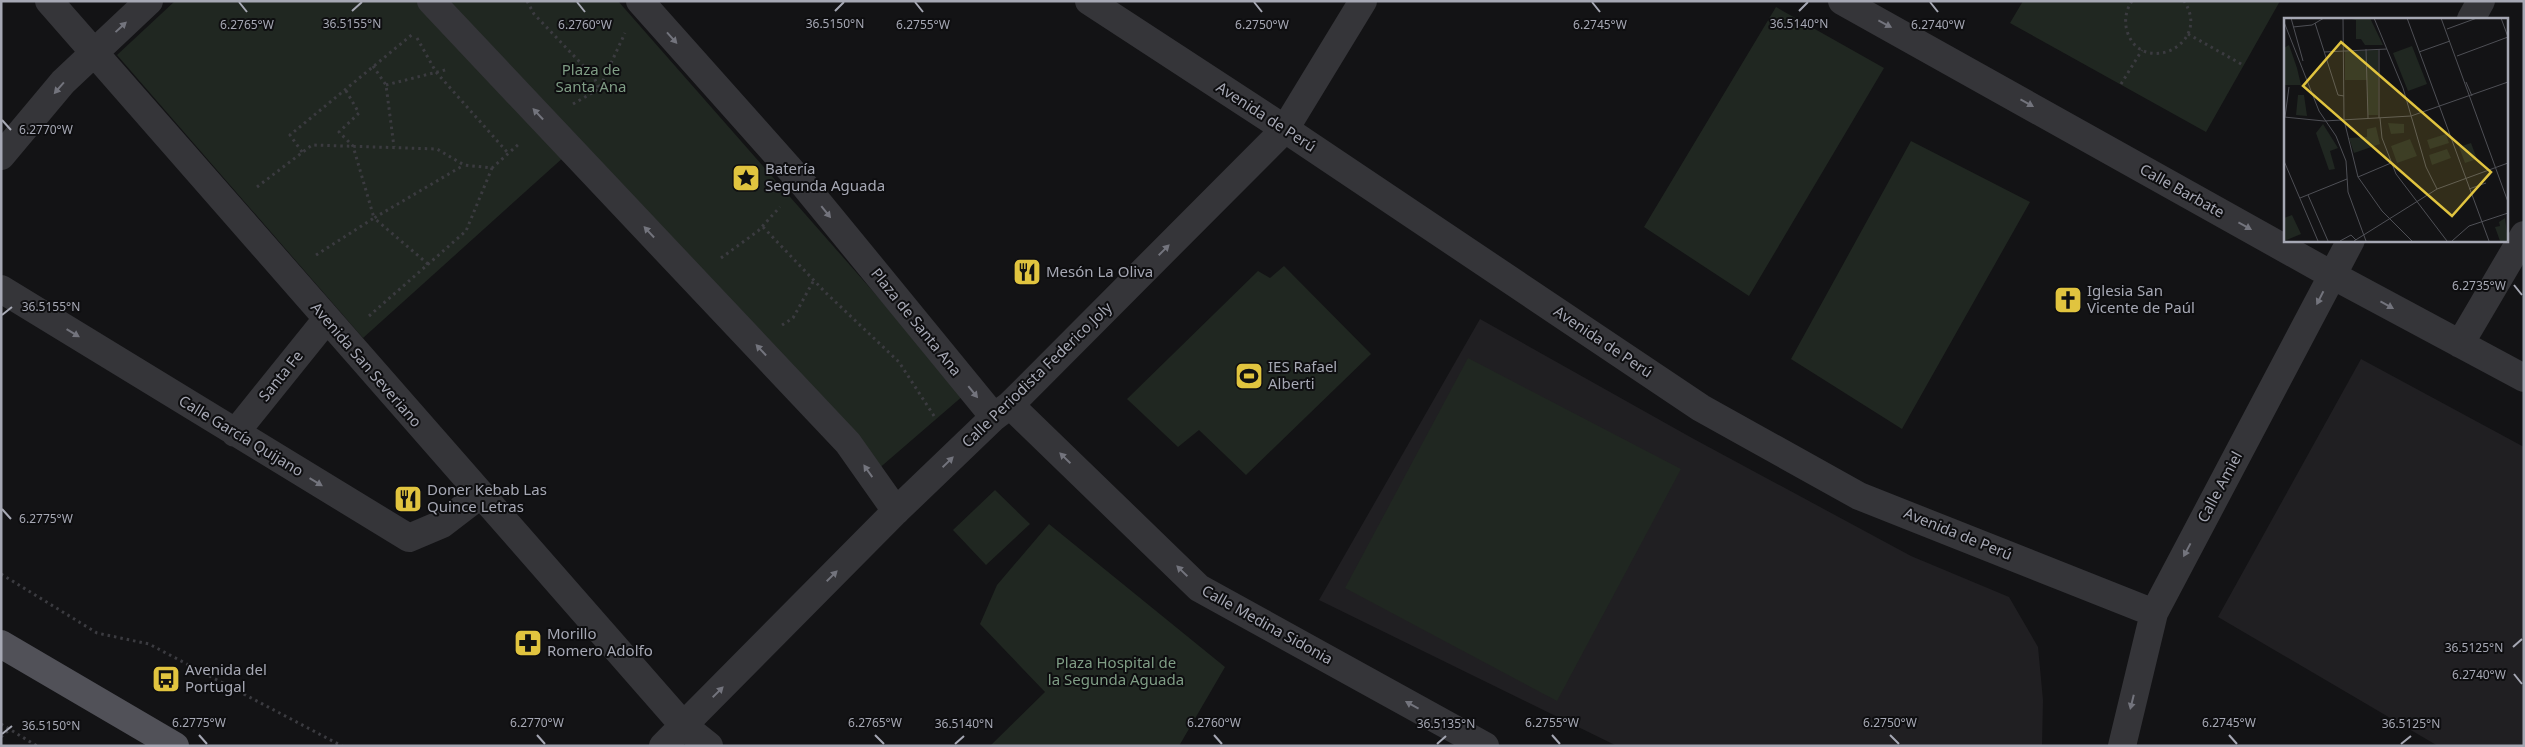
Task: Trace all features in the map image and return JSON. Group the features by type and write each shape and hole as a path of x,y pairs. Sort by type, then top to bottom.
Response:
{"main road":[{"path":"1,644 175,746"}],"street":[{"name":"Avenida San Severiano","path":"49,1 326,320 684,726 709,746"},
{"path":"1,156 63,82 149,1"},
{"path":"431,1 848,443 896,511"},
{"name":"Avenida de Perú","path":"1089,1 1285,129 1701,408 1860,496 2154,612"},
{"name":"Calle Periodista Federico Joly","path":"662,746 896,511 1002,411 1285,129 1363,1"},
{"name":"Calle Barbate","path":"1842,1 2332,275 2524,378"},
{"path":"2472,18 2481,1"},
{"name":"Plaza de Santa Ana","path":"642,4 1002,411"},
{"path":"2460,344 2524,235"},
{"name":"Calle Amiel","path":"2122,746 2154,612 2350,241"},
{"name":"Calle García Quijano","path":"1,289 409,538 442,524 480,495"},
{"name":"Santa Fe","path":"236,433 326,320"},
{"name":"Calle Medina Sidonia","path":"1002,411 1199,588 1485,746"}],"path":[{"path":"527,1 534,14 594,77 599,89 632,18 642,4"},
{"path":"2130,2 2125,24 2133,43 2142,50 2152,54 2173,50 2182,44 2191,24 2190,13 2184,1"},
{"path":"302,152 290,135 414,32 436,72 508,153"},
{"path":"2188,34 2243,65"},
{"path":"2121,84 2142,50"},
{"path":"386,85 486,59"},
{"path":"373,66 386,85 394,147"},
{"path":"345,89 359,113 339,132 353,146 374,218 428,264"},
{"path":"364,321 466,231 492,168 545,121"},
{"path":"255,189 312,145 438,149 464,165 492,168"},
{"path":"311,258 464,165"},
{"path":"713,263 763,226 804,185"},
{"path":"763,226 814,280 899,362 936,419"},
{"path":"752,341 793,318 814,280"},
{"path":"1,574 97,633 149,644 342,746"},
{"path":"1,724 37,746"},
{"path":"1,737 10,730"}],"shaded area":[{"path":"1480,319 1692,438 1911,556 2009,597 2038,647 2043,700 2042,746 1617,746 1319,600"},
{"path":"2361,359 2524,447 2524,746 2438,746 2218,617"}],"green space":[{"path":"175,1 618,1 964,395 869,477 565,156 363,338 117,55"},
{"path":"2023,1 2280,1 2206,132 2010,23"},
{"path":"1776,7 1884,68 1749,296 1644,227"},
{"path":"1911,141 2030,202 1902,429 1791,359"},
{"name":"IES Rafael Alberti","path":"1284,266 1371,354 1246,475 1199,430 1178,447 1127,399 1258,271 1270,278"},
{"path":"1468,358 1681,469 1557,701 1345,588"},
{"path":"995,490 1030,524 986,565 953,530"},
{"name":"Plaza Hospital de la Segunda Aguada","path":"1049,524 1225,667 1179,746 990,746 1045,692 980,624 997,585"}],"place":[{"name":"Batería Segunda Aguada","path":"746,178"},
{"name":"Mesón La Oliva","path":"1027,272"},
{"name":"Iglesia San Vicente de Paúl","path":"2068,300"},
{"name":"IES Rafael Alberti","path":"1249,376"},
{"name":"Doner Kebab Las Quince Letras","path":"408,499"},
{"name":"Morillo Romero Adolfo","path":"528,643"},
{"name":"Avenida del Portugal","path":"166,679"}]}
